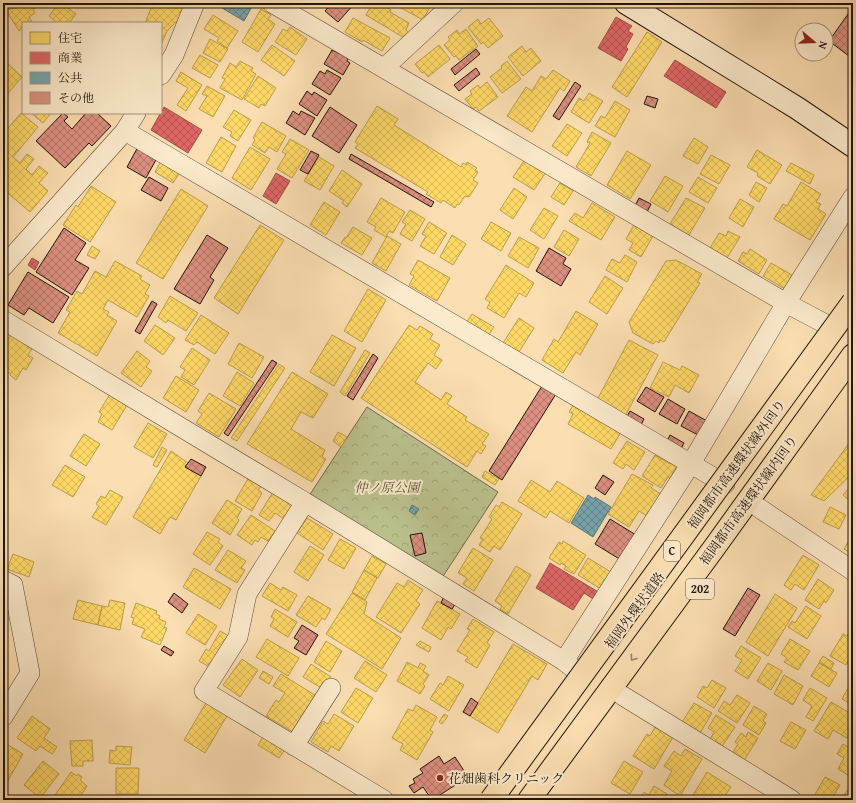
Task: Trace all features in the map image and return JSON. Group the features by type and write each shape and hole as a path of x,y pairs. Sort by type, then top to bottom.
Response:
{"highway":[{"name":"福岡外環状道路","path":"495,800 725,484 853,302"},
{"name":"福岡都市高速環状線外回り","path":"492,800 853,302"},
{"name":"福岡都市高速環状線内回り","path":"529,800 853,355"},
{"name":"202","path":"547,800 853,378"}],"street":[{"path":"162,73 174,55 195,3"},
{"path":"272,3 786,303 834,328"},
{"path":"384,68 454,3"},
{"path":"626,3 797,108 853,146"},
{"path":"3,267 125,130 135,114"},
{"path":"125,130 725,484"},
{"path":"564,661 690,464 786,303 853,197"},
{"path":"3,320 306,502 564,661 585,678"},
{"path":"306,502 247,594 238,637 204,691 384,800"},
{"path":"759,508 853,570"},
{"path":"3,580 13,585 30,673 3,717"},
{"path":"294,746 331,688"},
{"path":"623,696 792,800"}],"green space":[{"name":"仲ノ原公園","path":"367,407 498,492 438,584 305,502"}],"building: 住宅":[{"path":"36,3 37,7 33,9 35,13 29,17 32,22 22,22 22,29 19,31 6,10"},
{"path":"59,3 76,14 70,22 56,22 49,16"},
{"path":"153,3 185,3 182,16 167,31 162,43 162,22 145,22"},
{"path":"373,3 379,3 391,10 390,12 409,23 406,30 409,33 406,39 366,15"},
{"path":"394,3 432,3 423,20"},
{"path":"261,9 271,15 268,19 275,24 258,52 242,42"},
{"path":"213,15 238,31 227,48 217,41 219,38 204,29"},
{"path":"353,18 390,38 382,51 345,32"},
{"path":"489,18 503,36 488,48 483,42 481,44 468,27 478,19 481,24"},
{"path":"290,27 307,39 296,55 275,42 283,29 287,31"},
{"path":"466,29 478,46 459,60 456,56 454,57 444,45 450,40 448,37 457,30 459,34"},
{"path":"647,32 662,42 627,97 612,87"},
{"path":"210,39 228,49 220,62 203,53"},
{"path":"272,45 295,61 284,76 261,60"},
{"path":"439,45 450,59 428,77 424,72 422,73 415,64"},
{"path":"522,46 526,52 531,48 541,61 523,76 508,57"},
{"path":"200,55 218,65 210,78 192,68"},
{"path":"240,61 253,68 251,71 256,74 242,100 220,88 225,79 222,78 230,63 236,67"},
{"path":"507,61 521,79 502,93 490,77 502,68 501,66"},
{"path":"6,62 22,77 3,99 3,66"},
{"path":"553,70 570,81 564,91 560,88 532,132 507,116 526,87 532,91 541,76 546,79"},
{"path":"181,72 202,85 186,111 177,105 188,88 176,81"},
{"path":"258,76 276,88 265,106 261,104 259,108 244,99"},
{"path":"487,82 498,97 479,111 476,107 473,109 465,99 472,94 470,91 478,85 480,88"},
{"path":"207,86 225,96 213,117 199,109 207,96 202,94"},
{"path":"589,93 603,101 589,123 571,112 579,98 584,101"},
{"path":"615,101 630,110 615,137 595,126 601,116 605,118"},
{"path":"377,106 398,119 394,125 461,167 463,163 466,165 467,162 477,168 475,170 478,172 473,180 478,183 469,197 465,196 455,208 443,200 441,203 426,194 428,192 355,148 358,144 355,142"},
{"path":"234,110 251,120 238,141 230,136 232,132 223,127"},
{"path":"21,113 38,127 13,157 20,163 27,154 34,159 26,169 32,175 39,166 48,173 39,183 48,191 30,212 3,189 3,134"},
{"path":"32,114 50,114 43,123"},
{"path":"262,122 286,136 277,152 269,147 265,153 252,145 255,140 253,138"},
{"path":"567,124 582,133 567,156 552,146"},
{"path":"592,132 611,143 591,176 576,167 590,143 587,142"},
{"path":"221,137 236,146 222,172 206,163"},
{"path":"694,138 708,147 698,164 683,156"},
{"path":"290,139 309,150 292,178 277,169 286,154 282,152"},
{"path":"250,147 270,159 251,190 232,178"},
{"path":"757,150 782,165 770,184 757,176 758,173 747,167"},
{"path":"627,151 651,165 630,199 607,185"},
{"path":"711,155 730,165 719,184 700,174"},
{"path":"319,157 334,166 320,190 304,181"},
{"path":"163,158 182,169 173,183 155,172"},
{"path":"526,158 546,172 534,190 513,177"},
{"path":"791,163 814,175 810,184 786,171"},
{"path":"342,170 362,184 347,207 342,203 344,201 329,191"},
{"path":"665,176 683,186 668,212 650,201"},
{"path":"698,177 717,188 708,203 689,192"},
{"path":"756,182 767,188 759,202 749,195"},
{"path":"801,182 821,194 816,202 821,204 818,209 826,214 810,240 774,219 783,204 787,206"},
{"path":"560,183 573,191 564,205 551,197"},
{"path":"91,186 116,202 90,242 63,225 76,205 78,207"},
{"path":"514,188 527,197 513,219 500,210"},
{"path":"181,189 208,206 163,279 136,263"},
{"path":"381,198 405,212 393,233 389,231 386,237 374,230 376,227 367,222"},
{"path":"686,198 705,208 689,235 670,224"},
{"path":"740,199 754,207 743,227 729,218"},
{"path":"324,202 340,212 326,235 310,225"},
{"path":"592,203 615,217 601,240 569,221 575,213 583,218"},
{"path":"544,208 558,216 544,239 530,230"},
{"path":"410,210 425,219 412,241 400,234 406,224 402,222"},
{"path":"429,222 447,233 434,254 420,246 426,236 422,234"},
{"path":"491,222 511,233 501,251 481,239"},
{"path":"260,225 284,240 238,314 214,298"},
{"path":"634,225 653,236 641,257 629,250 633,243 626,239"},
{"path":"353,227 372,238 362,255 341,243"},
{"path":"564,230 579,239 569,256 554,247"},
{"path":"728,231 740,237 727,258 710,248 719,233 726,236"},
{"path":"452,235 466,244 453,265 440,257"},
{"path":"387,236 401,244 386,271 372,263"},
{"path":"519,237 539,248 528,268 508,256"},
{"path":"92,246 100,251 95,259 87,255"},
{"path":"750,249 767,260 759,274 738,261 743,252 747,254"},
{"path":"625,255 637,262 627,282 606,270 612,259 620,263"},
{"path":"418,260 450,278 437,301 409,285 414,276 410,274"},
{"path":"676,260 702,274 697,282 700,283 664,342 660,340 659,343 656,341 653,344 633,333 629,322 666,261"},
{"path":"115,261 142,276 140,279 150,285 145,294 149,296 137,317 108,300 103,309 109,312 107,315 117,321 97,356 58,333 70,312 66,310 77,291 82,294 95,271 106,277"},
{"path":"771,263 792,275 785,289 763,276"},
{"path":"506,265 534,283 526,297 519,293 504,318 487,308 490,302 485,299"},
{"path":"605,276 623,288 607,314 589,302"},
{"path":"368,289 386,300 362,342 344,331"},
{"path":"170,296 198,313 186,331 168,320 166,323 158,317"},
{"path":"576,311 598,324 580,355 576,352 563,373 542,360 554,339 558,342"},
{"path":"472,314 494,327 488,336 466,323"},
{"path":"201,315 229,333 215,354 197,342 194,345 185,340"},
{"path":"519,318 534,328 519,352 503,343"},
{"path":"155,325 175,338 163,355 144,341"},
{"path":"409,325 417,330 420,326 433,334 430,339 440,345 434,355 442,360 436,369 428,363 415,382 441,400 446,392 452,396 447,404 467,417 465,420 489,434 482,444 486,446 481,454 477,451 467,467 361,398"},
{"path":"11,335 32,349 28,355 33,358 26,370 23,368 16,380 10,375 11,374 3,369 3,353 6,349 3,347"},
{"path":"332,335 356,348 334,386 310,372"},
{"path":"629,340 658,355 625,416 597,400"},
{"path":"239,343 264,357 252,378 228,364"},
{"path":"192,348 210,360 194,385 181,377 185,370 180,367"},
{"path":"365,350 370,353 345,396 340,392"},
{"path":"137,351 150,361 146,367 152,371 141,387 121,373"},
{"path":"663,362 680,370 682,366 699,375 689,393 675,385 669,397 650,388"},
{"path":"279,364 285,368 237,441 231,438"},
{"path":"237,372 254,383 240,406 223,396"},
{"path":"292,372 328,394 313,418 301,412 291,429 325,450 322,457 326,459 312,482 247,444"},
{"path":"176,376 199,390 186,412 163,398"},
{"path":"209,393 236,409 219,437 196,423 202,414 198,411"},
{"path":"110,394 127,405 112,430 98,422 102,414 99,412"},
{"path":"574,404 621,432 611,449 568,424 573,414 569,412"},
{"path":"148,423 167,434 153,458 134,447"},
{"path":"338,432 347,437 341,447 333,441"},
{"path":"84,434 100,444 86,466 70,456"},
{"path":"853,438 853,473 824,501 811,495"},
{"path":"627,441 645,452 634,470 626,464 623,469 613,463"},
{"path":"162,447 167,450 157,467 153,465"},
{"path":"171,451 188,463 185,467 201,476 176,520 170,517 160,534 133,517"},
{"path":"655,455 670,464 671,463 677,466 670,478 668,477 661,488 642,476"},
{"path":"65,465 85,477 73,497 52,485"},
{"path":"485,471 499,479 495,485 482,477"},
{"path":"632,474 653,485 651,488 661,494 647,516 639,511 629,527 608,514"},
{"path":"249,477 262,485 258,490 262,493 252,511 235,501"},
{"path":"531,480 550,492 557,481 584,498 569,523 550,511 546,518 518,501"},
{"path":"853,484 853,504 843,495"},
{"path":"110,490 123,497 106,525 92,517 99,506 96,504 101,496 105,498"},
{"path":"273,492 293,505 284,519 275,513 269,521 259,515"},
{"path":"227,500 242,509 237,518 239,520 230,535 212,523"},
{"path":"502,502 522,514 500,550 494,546 490,552 479,545 483,539 480,538 492,519 489,517 496,505 499,507"},
{"path":"830,507 846,515 839,529 823,522"},
{"path":"251,515 275,531 268,541 261,537 258,542 255,540 252,545 237,535"},
{"path":"307,518 333,534 323,550 297,533"},
{"path":"207,532 220,539 218,542 223,546 210,565 193,554"},
{"path":"853,533 853,554 844,549"},
{"path":"340,539 356,548 344,569 328,560"},
{"path":"563,541 586,555 574,574 564,569 566,566 561,563 560,565 549,558 559,542 562,544"},
{"path":"310,546 324,555 308,581 294,572"},
{"path":"473,548 493,560 474,591 463,584 467,578 458,573"},
{"path":"228,550 246,561 241,568 245,570 237,583 215,570"},
{"path":"13,554 34,562 29,577 7,569"},
{"path":"803,555 819,565 804,590 795,584 791,590 784,585"},
{"path":"372,556 386,564 378,578 364,570"},
{"path":"588,558 611,572 601,589 578,575"},
{"path":"516,566 531,575 508,614 500,609 502,606 495,601"},
{"path":"194,568 231,589 220,609 183,587"},
{"path":"364,570 377,578 365,600 352,592"},
{"path":"818,579 834,590 826,603 824,601 819,609 805,600"},
{"path":"408,580 423,590 416,601 420,604 401,633 376,617 397,583 404,587"},
{"path":"270,583 281,590 283,587 297,595 288,611 262,596"},
{"path":"352,593 367,602 364,614 401,638 382,669 326,634"},
{"path":"775,594 797,608 768,656 746,642"},
{"path":"308,596 331,609 325,620 322,618 316,627 296,615"},
{"path":"78,600 102,606 98,625 73,619"},
{"path":"110,600 125,603 120,630 98,625 102,606 108,607"},
{"path":"437,601 460,614 451,629 448,627 441,640 422,628"},
{"path":"136,603 157,611 156,614 160,616 159,619 166,622 164,627 167,628 160,645 141,637 145,629 132,624 134,618 131,617"},
{"path":"806,606 821,616 807,639 788,627 792,621 795,623"},
{"path":"275,609 297,622 288,637 270,626 274,619 271,617"},
{"path":"198,614 217,626 205,645 186,633"},
{"path":"473,619 494,632 487,643 490,645 477,668 465,661 468,657 457,651 470,630 467,629"},
{"path":"853,627 853,652 846,665 830,656 843,634 847,636"},
{"path":"220,631 236,640 211,668 199,661 206,649 209,651"},
{"path":"267,639 299,658 288,676 256,657"},
{"path":"790,639 810,651 798,670 784,662 787,658 781,654"},
{"path":"326,641 342,651 330,672 314,662"},
{"path":"420,641 431,647 429,652 416,645"},
{"path":"513,644 547,664 538,680 532,676 498,733 470,716"},
{"path":"741,646 761,658 748,679 735,671 742,660 735,656"},
{"path":"823,656 834,663 831,669 819,662"},
{"path":"242,659 258,670 240,697 223,685"},
{"path":"365,661 387,675 376,692 354,678"},
{"path":"407,662 418,668 420,663 426,666 423,671 429,675 423,684 425,686 420,694 397,681"},
{"path":"768,663 782,671 771,690 757,681"},
{"path":"819,663 837,673 829,687 811,676"},
{"path":"311,664 331,677 323,689 303,677"},
{"path":"263,671 273,677 269,684 259,678"},
{"path":"281,674 318,697 293,732 266,716 276,700 279,702 285,693 273,686"},
{"path":"784,675 803,686 793,705 774,694"},
{"path":"448,676 464,685 449,711 430,699 440,683 443,685"},
{"path":"853,679 853,705 842,699"},
{"path":"712,680 726,688 714,708 697,697 703,686 707,688"},
{"path":"356,688 373,698 358,723 341,712"},
{"path":"810,688 827,698 813,721 806,717 812,706 803,700"},
{"path":"737,695 750,703 737,723 718,711 724,701 730,705"},
{"path":"207,701 228,714 205,753 184,740"},
{"path":"831,702 853,715 853,728 847,738 833,730 828,739 814,731"},
{"path":"694,703 712,713 699,735 681,724"},
{"path":"416,705 437,717 430,730 433,732 417,760 400,750 403,744 392,738 408,709 413,711"},
{"path":"754,706 767,714 763,721 766,723 759,735 743,725"},
{"path":"334,714 354,726 339,751 331,746 328,752 311,742 323,721 328,724"},
{"path":"444,714 448,716 442,724 439,722"},
{"path":"716,715 735,727 721,748 709,741 714,732 708,728"},
{"path":"32,716 50,729 44,738 57,747 52,754 40,746 36,751 17,738"},
{"path":"791,722 806,730 795,749 780,741"},
{"path":"655,727 673,737 654,769 633,756 647,734 650,736"},
{"path":"266,732 286,748 279,758 258,745"},
{"path":"748,732 758,738 743,762 731,755 738,744 735,742 741,733 746,737"},
{"path":"92,740 93,761 83,761 83,766 72,766 70,741"},
{"path":"3,742 23,754 5,786 3,785"},
{"path":"843,744 850,748 853,744 853,778 838,769 844,758 837,754"},
{"path":"116,746 132,747 130,765 109,763 110,750 116,751"},
{"path":"685,749 702,759 680,796 664,785 672,771 664,766 674,751 681,756"},
{"path":"43,761 59,774 40,798 24,785"},
{"path":"624,761 643,772 630,794 611,783"},
{"path":"116,768 139,768 138,794 116,794"},
{"path":"71,772 82,777 80,780 87,786 78,800 62,800 55,795"},
{"path":"707,772 731,787 722,800 690,800"},
{"path":"825,777 840,785 831,800 817,800 813,798"},
{"path":"654,786 667,794 663,800 639,800 644,792 649,795"},
{"path":"848,789 853,792 853,800 841,800"}],"building: 商業":[{"path":"616,17 632,26 628,31 633,34 626,47 628,49 621,61 598,48"},
{"path":"675,60 726,92 716,108 664,76"},
{"path":"164,107 202,130 188,153 151,130 160,114 162,114"},
{"path":"276,173 290,181 276,204 263,196"},
{"path":"32,258 39,262 35,270 28,265"},
{"path":"550,563 600,593 595,600 584,593 573,610 536,588"}],"building: 公共":[{"path":"225,3 254,3 244,21 222,8"},
{"path":"588,495 594,499 595,497 611,507 593,537 571,523"},
{"path":"412,505 419,509 415,515 409,511"}],"building: その他":[{"path":"332,3 355,3 338,22 325,11"},
{"path":"853,7 853,59 834,45 834,34"},
{"path":"476,49 480,54 455,75 451,69"},
{"path":"332,50 340,54 342,50 350,55 347,61 350,63 343,75 324,64"},
{"path":"476,68 480,74 459,91 454,85"},
{"path":"327,70 341,78 330,95 312,84 320,71 325,74"},
{"path":"575,82 581,86 559,120 553,116"},
{"path":"307,91 312,95 314,92 327,100 317,116 299,104"},
{"path":"647,96 658,99 655,108 644,104"},
{"path":"330,107 357,125 339,153 312,136"},
{"path":"293,111 299,115 301,111 315,118 305,135 286,123"},
{"path":"62,114 68,117 64,121 72,129 85,114 98,114 111,126 92,146 89,143 65,168 36,141"},
{"path":"139,145 158,156 146,178 127,167"},
{"path":"311,151 319,155 308,174 300,170"},
{"path":"351,154 434,202 431,207 349,159"},
{"path":"149,177 168,188 161,201 141,190"},
{"path":"639,198 651,204 647,212 635,206"},
{"path":"64,228 86,243 75,260 89,268 72,295 36,272"},
{"path":"207,235 228,248 210,277 214,280 200,304 174,289"},
{"path":"549,248 566,258 563,264 571,269 561,286 536,271"},
{"path":"28,272 69,297 53,323 29,308 24,315 8,305"},
{"path":"152,301 157,304 140,334 135,331"},
{"path":"373,354 378,358 353,400 347,396"},
{"path":"272,360 277,363 228,436 224,433"},
{"path":"542,386 556,394 502,480 489,471"},
{"path":"646,387 664,397 655,412 637,401"},
{"path":"668,399 685,409 677,424 659,414"},
{"path":"630,411 644,419 641,425 626,418"},
{"path":"689,411 707,421 698,435 681,426"},
{"path":"670,435 684,443 681,449 667,441"},
{"path":"191,459 206,467 201,476 185,467"},
{"path":"603,475 614,482 605,495 595,488"},
{"path":"610,519 636,535 621,560 595,544"},
{"path":"422,533 426,553 415,556 410,535"},
{"path":"748,588 760,595 735,636 723,629"},
{"path":"174,593 188,604 182,613 168,602"},
{"path":"444,596 456,603 452,609 441,603"},
{"path":"302,625 318,635 306,655 294,648 299,641 294,638"},
{"path":"164,646 174,652 171,656 161,650"},
{"path":"471,698 478,703 470,716 463,712"},
{"name":"花畑歯科クリニック","path":"439,756 444,764 455,757 468,777 432,800 423,787 414,793 409,786 415,783 413,779 423,773 420,769"}],"place":[{"name":"花畑歯科クリニック","path":"440,778"}]}
